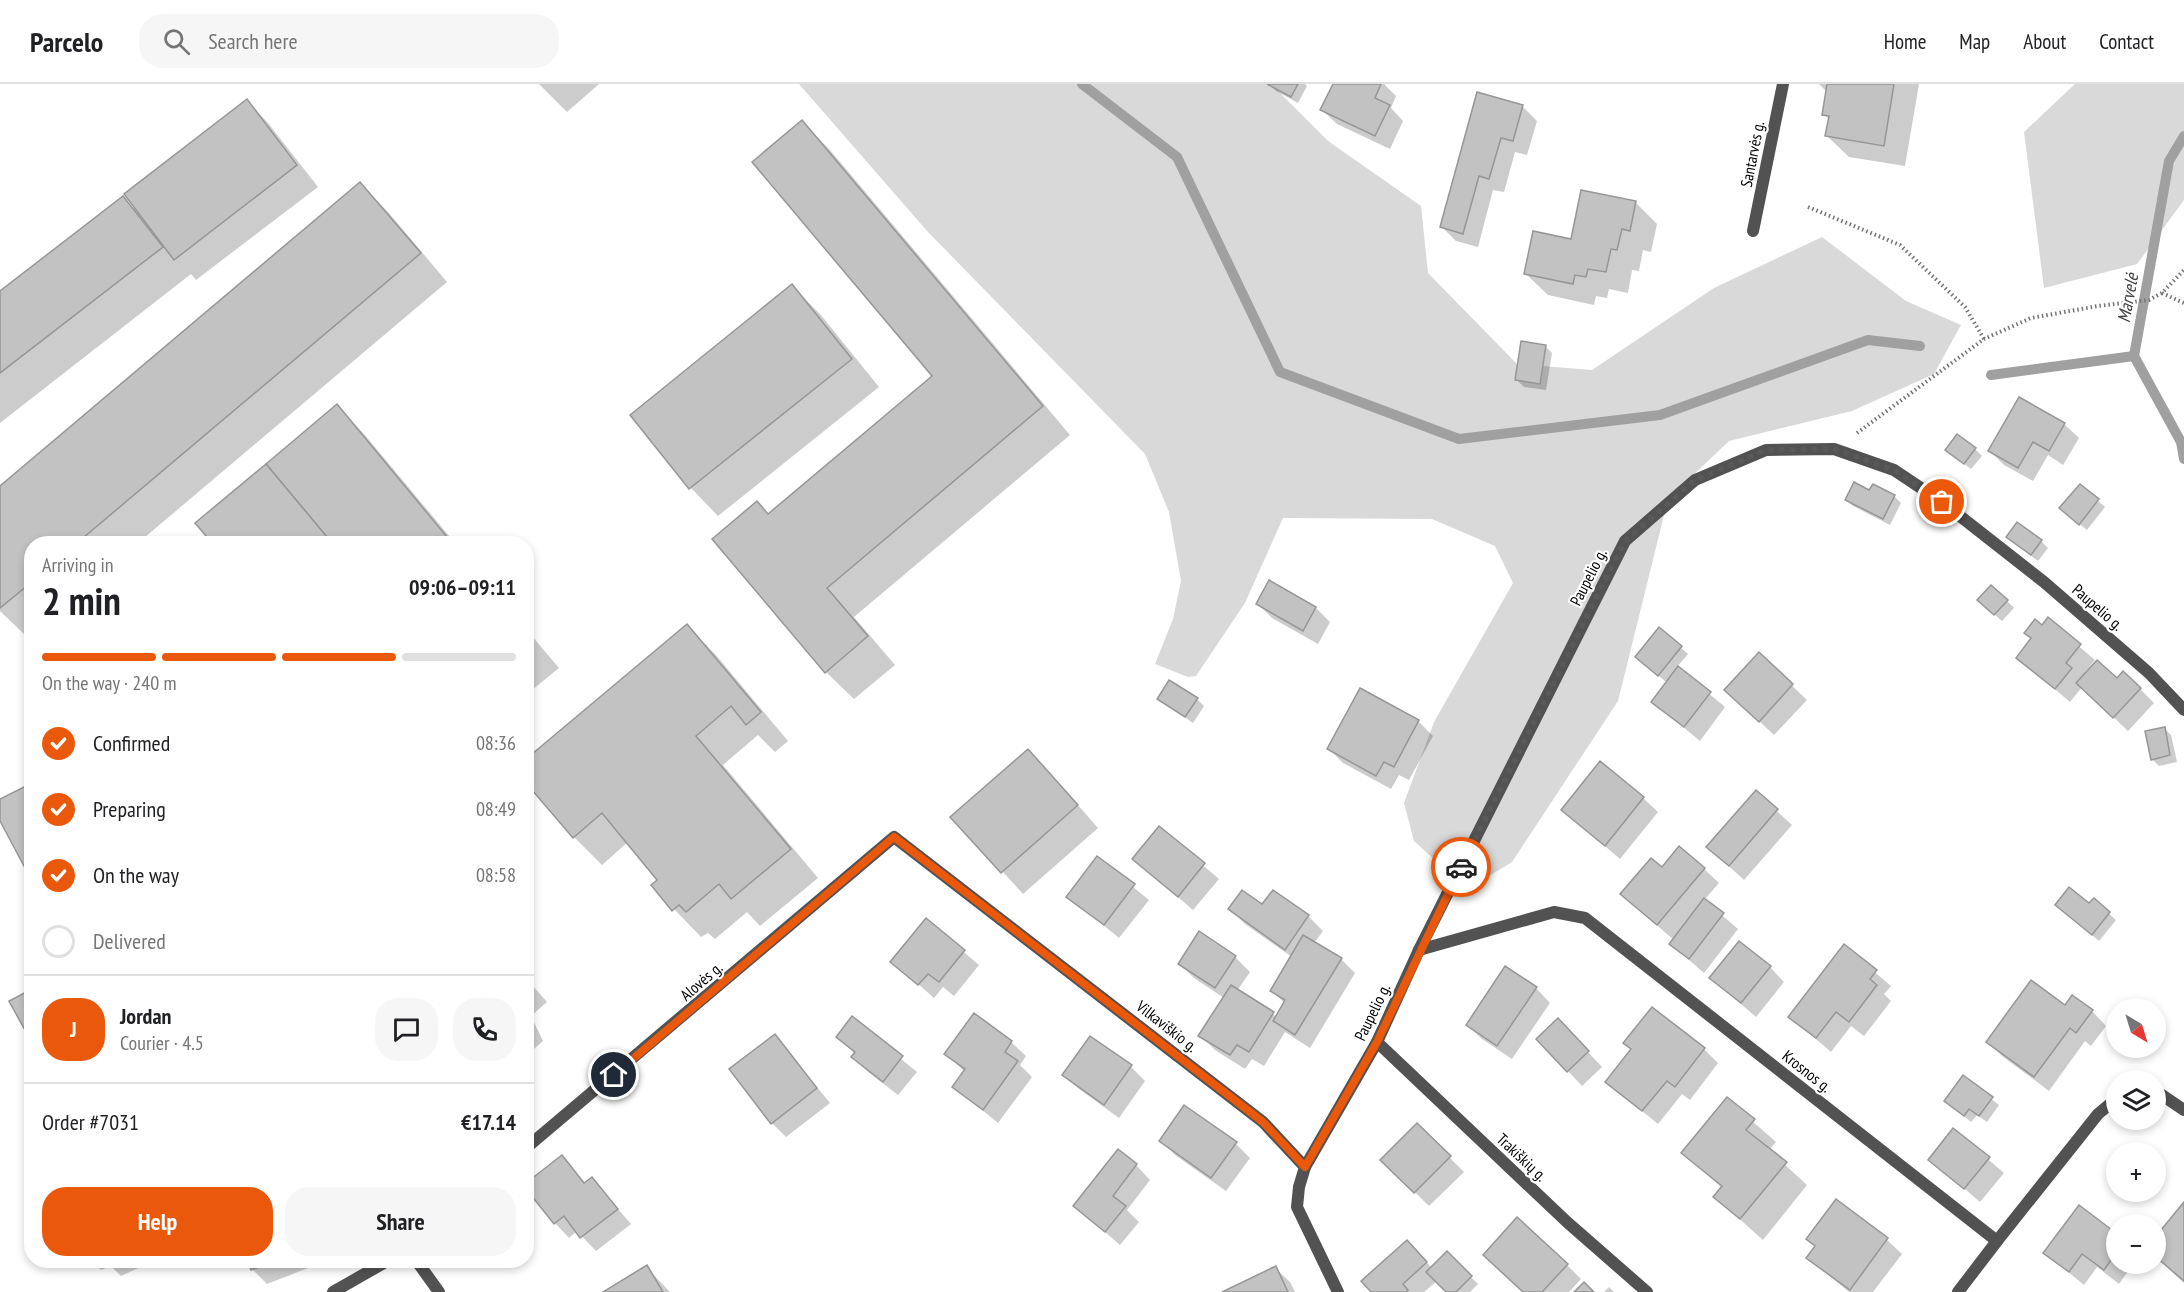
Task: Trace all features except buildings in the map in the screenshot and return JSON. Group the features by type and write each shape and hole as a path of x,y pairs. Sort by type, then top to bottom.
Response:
{"street":[{"name":"Santarvės g.","path":"1754,231 1783,84"},
{"name":"Paupelio g.","path":"1305,1167 1377,1042 1419,950 1625,541 1695,480 1766,450 1834,449 1894,470 1942,502 2053,590 2149,673 2184,710"},
{"name":"Alovės g.","path":"534,1141 894,837"},
{"name":"Vilkaviškio g.","path":"894,837 1263,1122 1305,1167"},
{"name":"Krosnos g.","path":"1419,950 1554,912 1586,918 1997,1241"},
{"name":"Trakiškių g.","path":"1377,1042 1567,1222 1647,1292"},
{"path":"2166,1097 2184,1110"},
{"path":"1958,1292 2098,1114 2106,1107"},
{"path":"1305,1167 1299,1187 1297,1207 1338,1292"},
{"path":"333,1292 375,1268"},
{"path":"422,1268 439,1292"}],"path":[{"path":"1808,207 1900,245 1965,306 1984,339"},
{"path":"1834,449 1984,339 2031,318 2098,306 2150,300 2162,293 2184,270"},
{"path":"2162,293 2184,303"}],"shaded area":[{"path":"799,84 1271,84 1328,141 1421,206 1428,273 1517,364 1592,370 1714,288 1822,237 1906,301 1961,325 1934,374 1852,411 1729,441 1668,499 1618,701 1512,862 1484,879 1447,871 1414,841 1404,803 1434,722 1513,583 1495,546 1432,519 1283,518 1245,603 1196,676 1188,677 1155,664 1173,619 1181,581 1169,512 1145,454 928,232"},
{"path":"2075,84 2184,84 2184,200 2137,264 2044,288 2024,132"}],"waterway":[{"path":"1082,84 1177,157 1280,372 1459,439 1660,415 1868,340 1920,346"},
{"name":"Marvelė","path":"2184,136 2169,161 2134,356 2181,442 2184,459"},
{"path":"1991,375 2134,356"}],"way so far":[{"path":"1461,867 1625,541 1695,480 1766,450 1834,449 1894,470 1942,502"}],"route":[{"path":"614,1075 894,837 1263,1122 1305,1167 1377,1042 1419,950 1461,867"}]}
